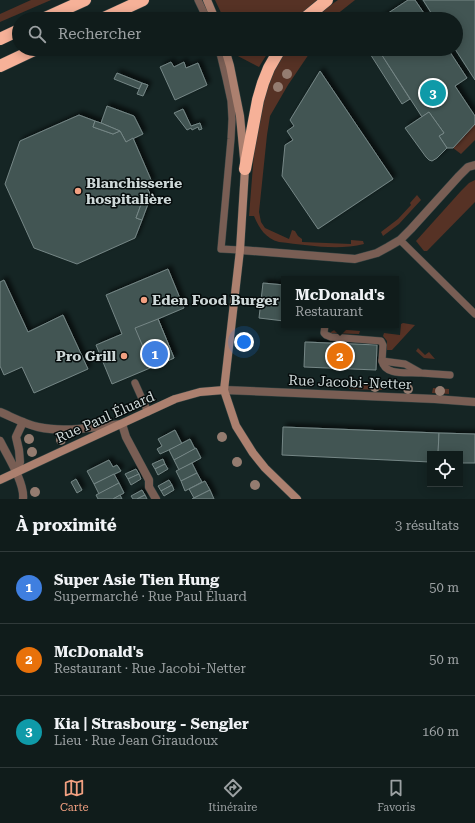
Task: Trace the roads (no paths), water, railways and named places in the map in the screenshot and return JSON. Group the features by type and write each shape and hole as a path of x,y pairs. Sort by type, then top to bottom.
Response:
{"highway":[{"path":"58,12 85,0"},
{"path":"117,12 143,0"},
{"path":"312,12 326,0"},
{"path":"0,38 12,33"},
{"path":"0,67 22,56"},
{"path":"245,169 256,107 262,83 276,56"}],"street":[{"path":"207,0 209,12"},
{"path":"228,56 240,116 245,169 240,250 224,390 236,426 253,453 265,468 297,499"},
{"path":"240,250 355,259 377,253 400,240 459,176 472,166"},
{"name":"Rue Jacobi-Netter","path":"224,390 475,402"},
{"name":"Rue Paul Éluard","path":"0,480 184,396 194,395 200,392 224,390"},
{"path":"0,412 37,427 51,429 73,429 122,424 126,436 149,480 149,487 156,499"},
{"path":"16,472 20,462 16,437 23,422"},
{"path":"0,441 22,486 24,496 23,499"}],"lane":[{"path":"198,0 207,12"},
{"path":"221,56 231,101 232,119 232,140 221,249 240,250"},
{"path":"472,166 475,160"},
{"path":"400,240 475,314"},
{"path":"325,328 324,333 331,337 380,341 383,345 382,361 405,364 421,373 450,375"},
{"path":"134,383 148,412"}],"place":[{"name":"Kia | Strasbourg - Sengler","path":"433,93"},
{"name":"Blanchisserie hospitalière","path":"78,191"},
{"name":"Eden Food Burger","path":"144,300"},
{"name":"Super Asie Tien Hung","path":"155,354"},
{"name":"Pro Grill","path":"124,356"},
{"name":"McDonald's","path":"340,356"}]}
